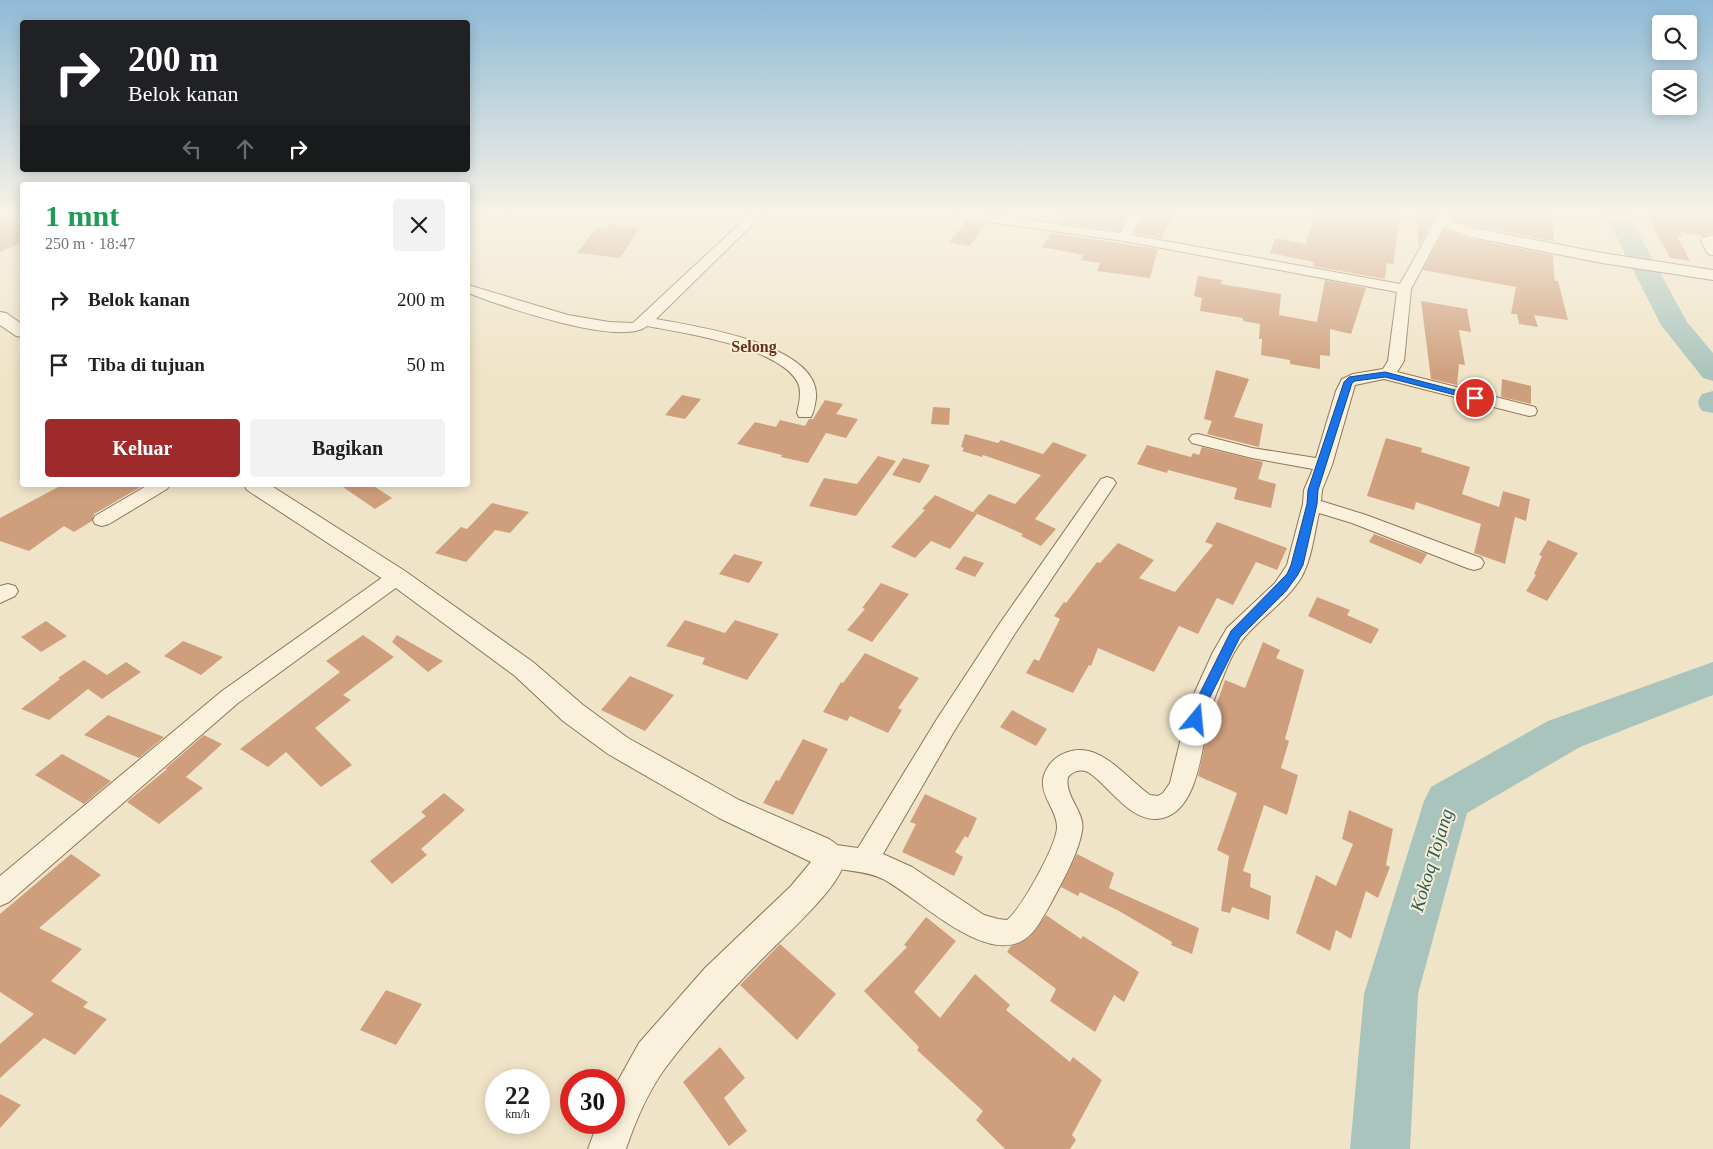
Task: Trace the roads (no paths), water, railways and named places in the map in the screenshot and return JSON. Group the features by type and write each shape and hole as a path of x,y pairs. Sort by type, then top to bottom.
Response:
{"street":[{"path":"470,290 517,306 576,322 630,328 638,326 644,321 700,268"},
{"path":"1289,268 1404,289"},
{"path":"258,487 397,577 524,669 573,713 618,746 729,809 829,856 864,861 887,868 977,925 1004,934 1022,924 1030,914 1070,830 1068,816 1054,789 1055,778 1061,767 1070,761 1085,759 1103,768 1134,799 1151,808 1162,806 1175,798 1181,786 1200,705 1214,674 1235,634 1292,576 1297,565 1312,504 1313,490 1323,465 1348,382 1353,379 1389,373 1396,362 1404,289 1416,268"},
{"path":"1664,268 1712,275"},
{"path":"0,317 20,331"},
{"path":"644,321 710,334 763,350 786,362 806,382 809,396 805,413"},
{"path":"1385,374 1529,411"},
{"path":"1198,439 1252,453 1323,465"},
{"path":"864,861 945,726 1007,629 1107,483"},
{"path":"102,520 157,487"},
{"path":"1312,504 1359,519 1474,563"},
{"path":"0,893 207,716 260,674 397,577"},
{"path":"607,1149 619,1115 652,1056 717,980 802,897 828,865 829,856"}],"waterway":[{"name":"Kokoq Tojang","path":"1645,268 1675,325 1713,372"},
{"name":"Kokoq Tojang","path":"1380,1149 1391,994 1447,801 1564,734 1713,678"}],"district":[{"name":"Selong","path":"754,346"}]}
